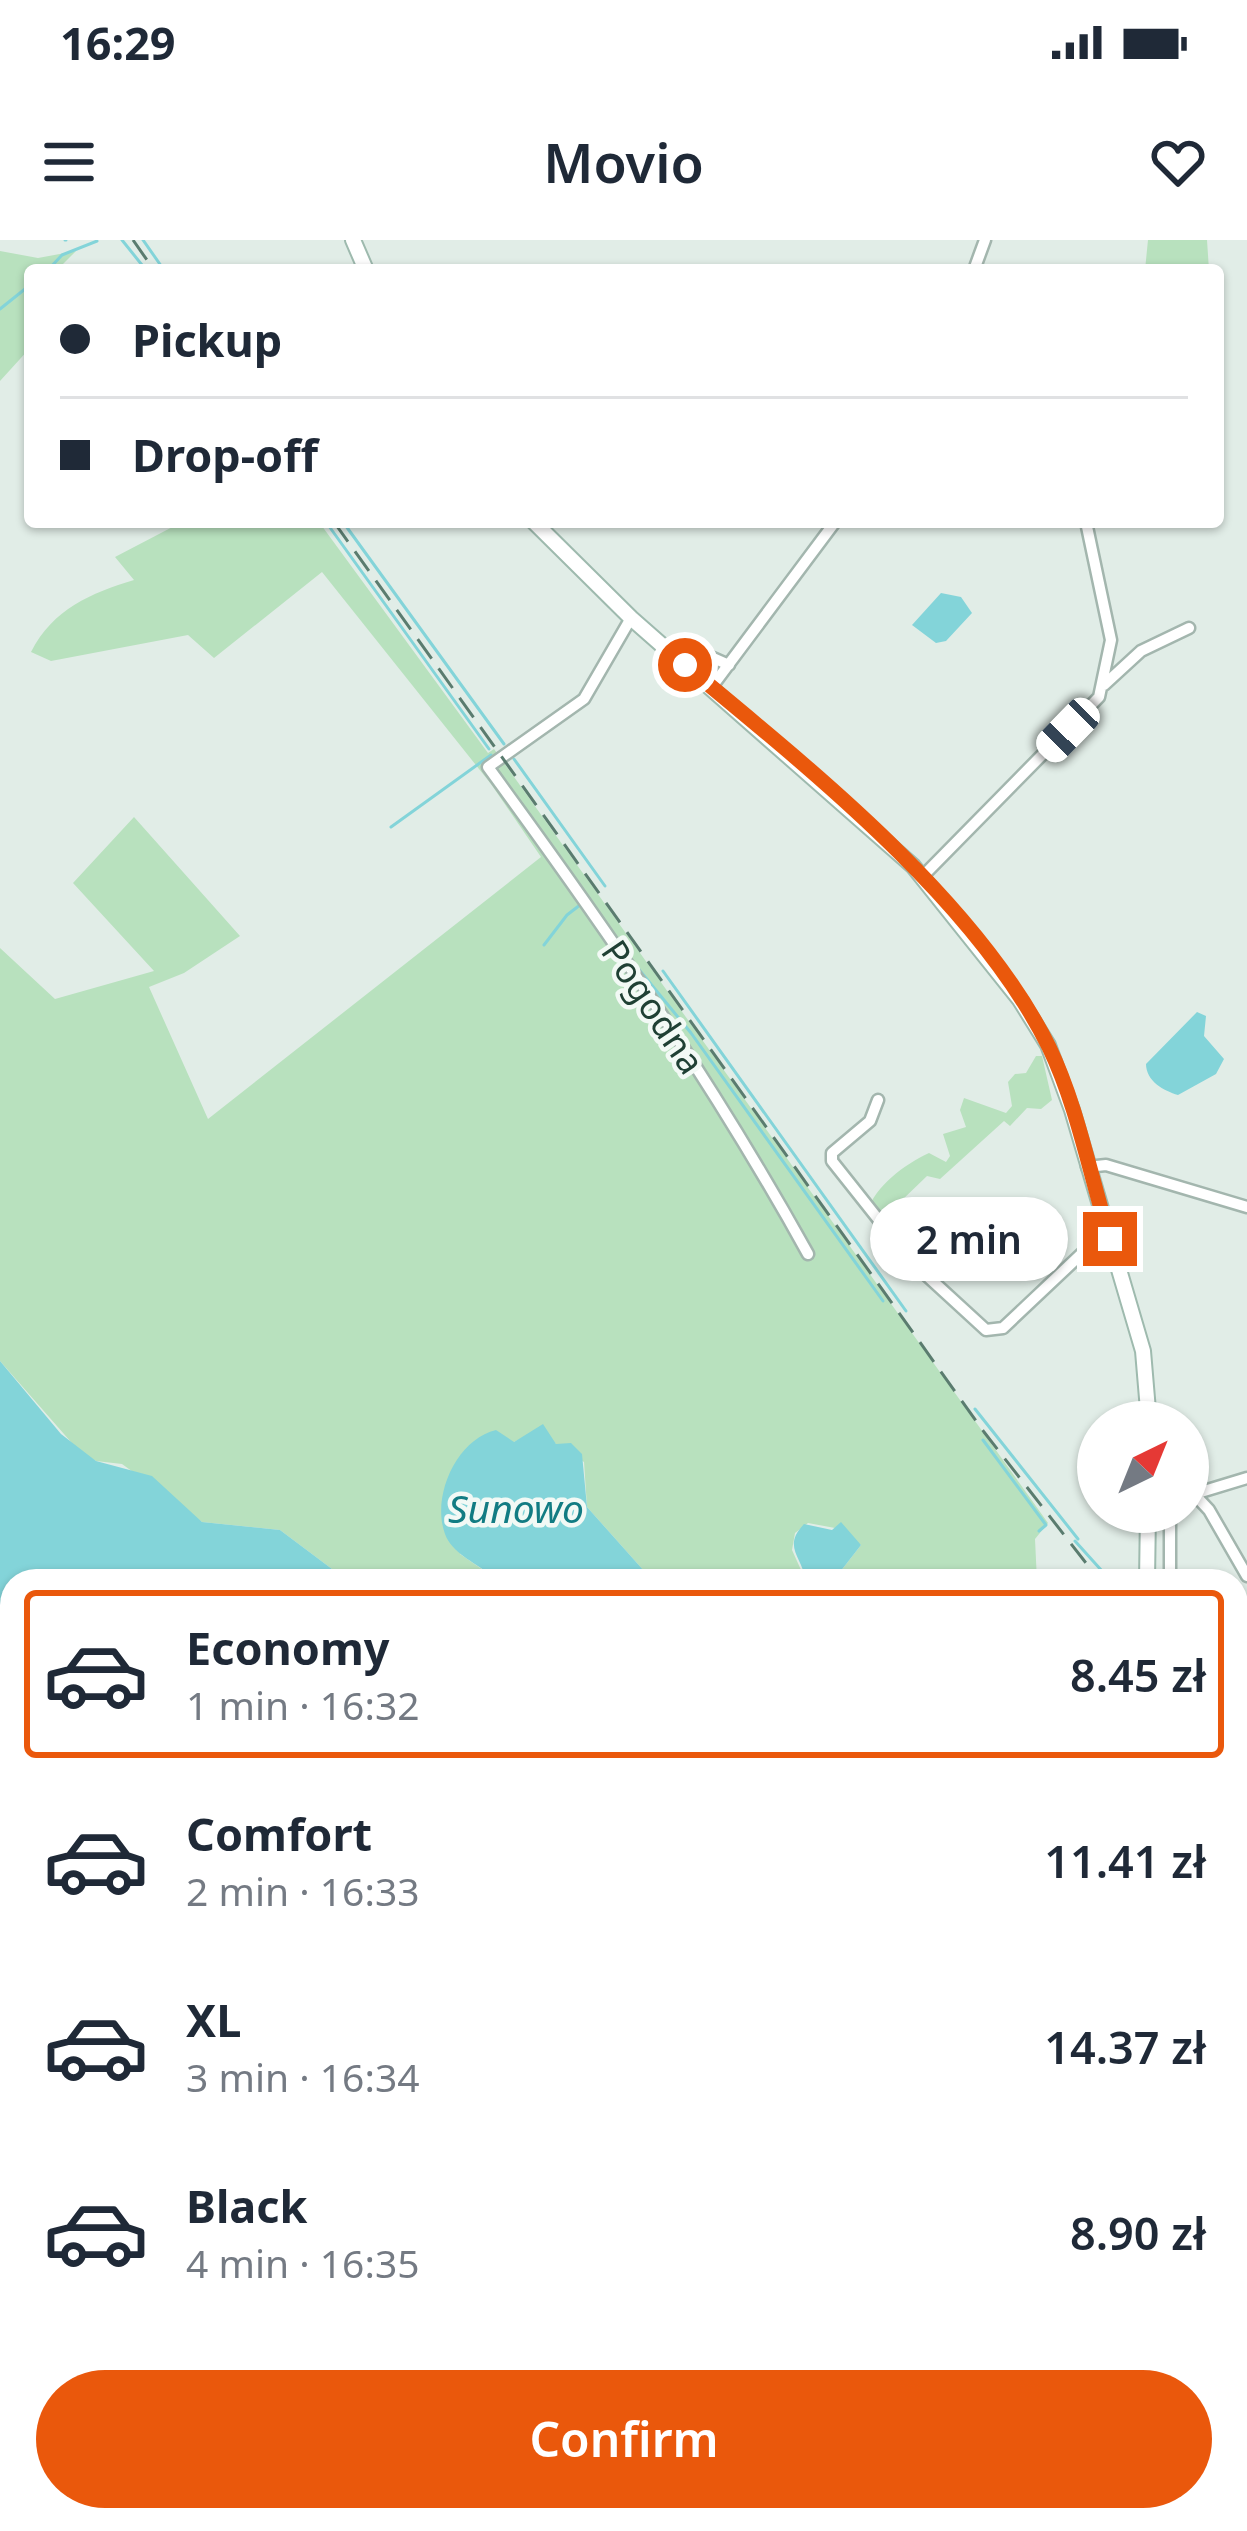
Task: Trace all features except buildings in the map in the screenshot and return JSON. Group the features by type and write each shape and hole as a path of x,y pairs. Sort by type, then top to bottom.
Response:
{"main road":[{"path":"539,528 631,618 922,876 1036,1025 1057,1065 1143,1351 1147,1401"},
{"path":"1148,1533 1148,1569"}],"street":[{"path":"711,688 831,528"},
{"path":"922,876 1092,706 1102,687 1111,640 1086,528"},
{"name":"Pogodna","path":"631,618 584,699 488,767 556,860 582,905 646,986 808,1254"},
{"path":"1102,687 1141,651 1178,638 1189,628"},
{"path":"685,665 702,653 729,664"},
{"path":"878,1100 870,1121 832,1153 832,1161 913,1263 986,1330 1003,1328 1093,1243 1109,1237"},
{"path":"1088,1167 1106,1165 1247,1207"},
{"path":"1209,1490 1247,1478"},
{"path":"1209,1510 1243,1569"},
{"path":"1170,1533 1170,1569"}],"green space":[{"path":"1148,240 1207,240 1209,264 1146,264"},
{"path":"0,251 38,258 76,251 63,264 24,264 24,355 0,381"},
{"path":"171,528 323,528 488,753 494,749 1048,1523 1035,1539 1036,1569 842,1569 861,1545 835,1528 808,1523 795,1533 792,1550 801,1569 642,1569 587,1507 584,1462 536,1431 514,1442 460,1554 482,1569 332,1569 280,1530 202,1522 122,1464 96,1461 78,1450 0,1361 0,948 55,999 154,971 73,883 134,817 240,936 184,973 149,987 208,1119 541,857 491,784 322,572 214,658 188,635 51,661 31,652 62,614 134,580 115,557"},
{"path":"1036,1056 1042,1056 1052,1100 1041,1109 1027,1108 1010,1126 1004,1121 940,1179 927,1176 899,1203 872,1218 867,1212 871,1202 901,1170 929,1153 946,1162 950,1156 943,1134 966,1127 960,1110 964,1098 1006,1113 1012,1106 1008,1082 1015,1074 1026,1073"}],"water":[{"path":"941,593 961,597 972,613 946,641 936,643 912,625"},
{"path":"1197,1012 1206,1016 1204,1036 1224,1059 1216,1074 1178,1095 1152,1080 1146,1064"},
{"name":"Sunowo","path":"0,1361 61,1434 96,1461 152,1476 202,1522 280,1530 332,1569 0,1569"},
{"name":"Sunowo","path":"543,1424 556,1444 571,1443 582,1454 587,1507 642,1569 482,1569 458,1552 448,1541 442,1519 451,1471 482,1435 496,1430 514,1442"},
{"path":"841,1522 861,1545 842,1569 802,1569 794,1539 804,1524 832,1530"}],"waterway":[{"path":"122,240 141,264"},
{"path":"143,240 160,264"},
{"path":"54,264 62,255 97,241"},
{"path":"0,309 24,290"},
{"path":"330,528 489,749"},
{"path":"347,528 504,744"},
{"path":"391,827 491,755"},
{"path":"514,759 605,886"},
{"path":"544,945 567,915 589,898"},
{"path":"632,961 691,1033 883,1301"},
{"path":"663,971 906,1311"},
{"path":"975,1409 1078,1539"},
{"path":"983,1440 1046,1525 1039,1531"},
{"path":"1075,1541 1100,1569"}],"railway":[{"path":"133,240 150,264"},
{"path":"338,528 984,1432 1091,1569"}],"route":[{"path":"685,665 913,866 1001,974 1057,1065 1110,1239"}]}
